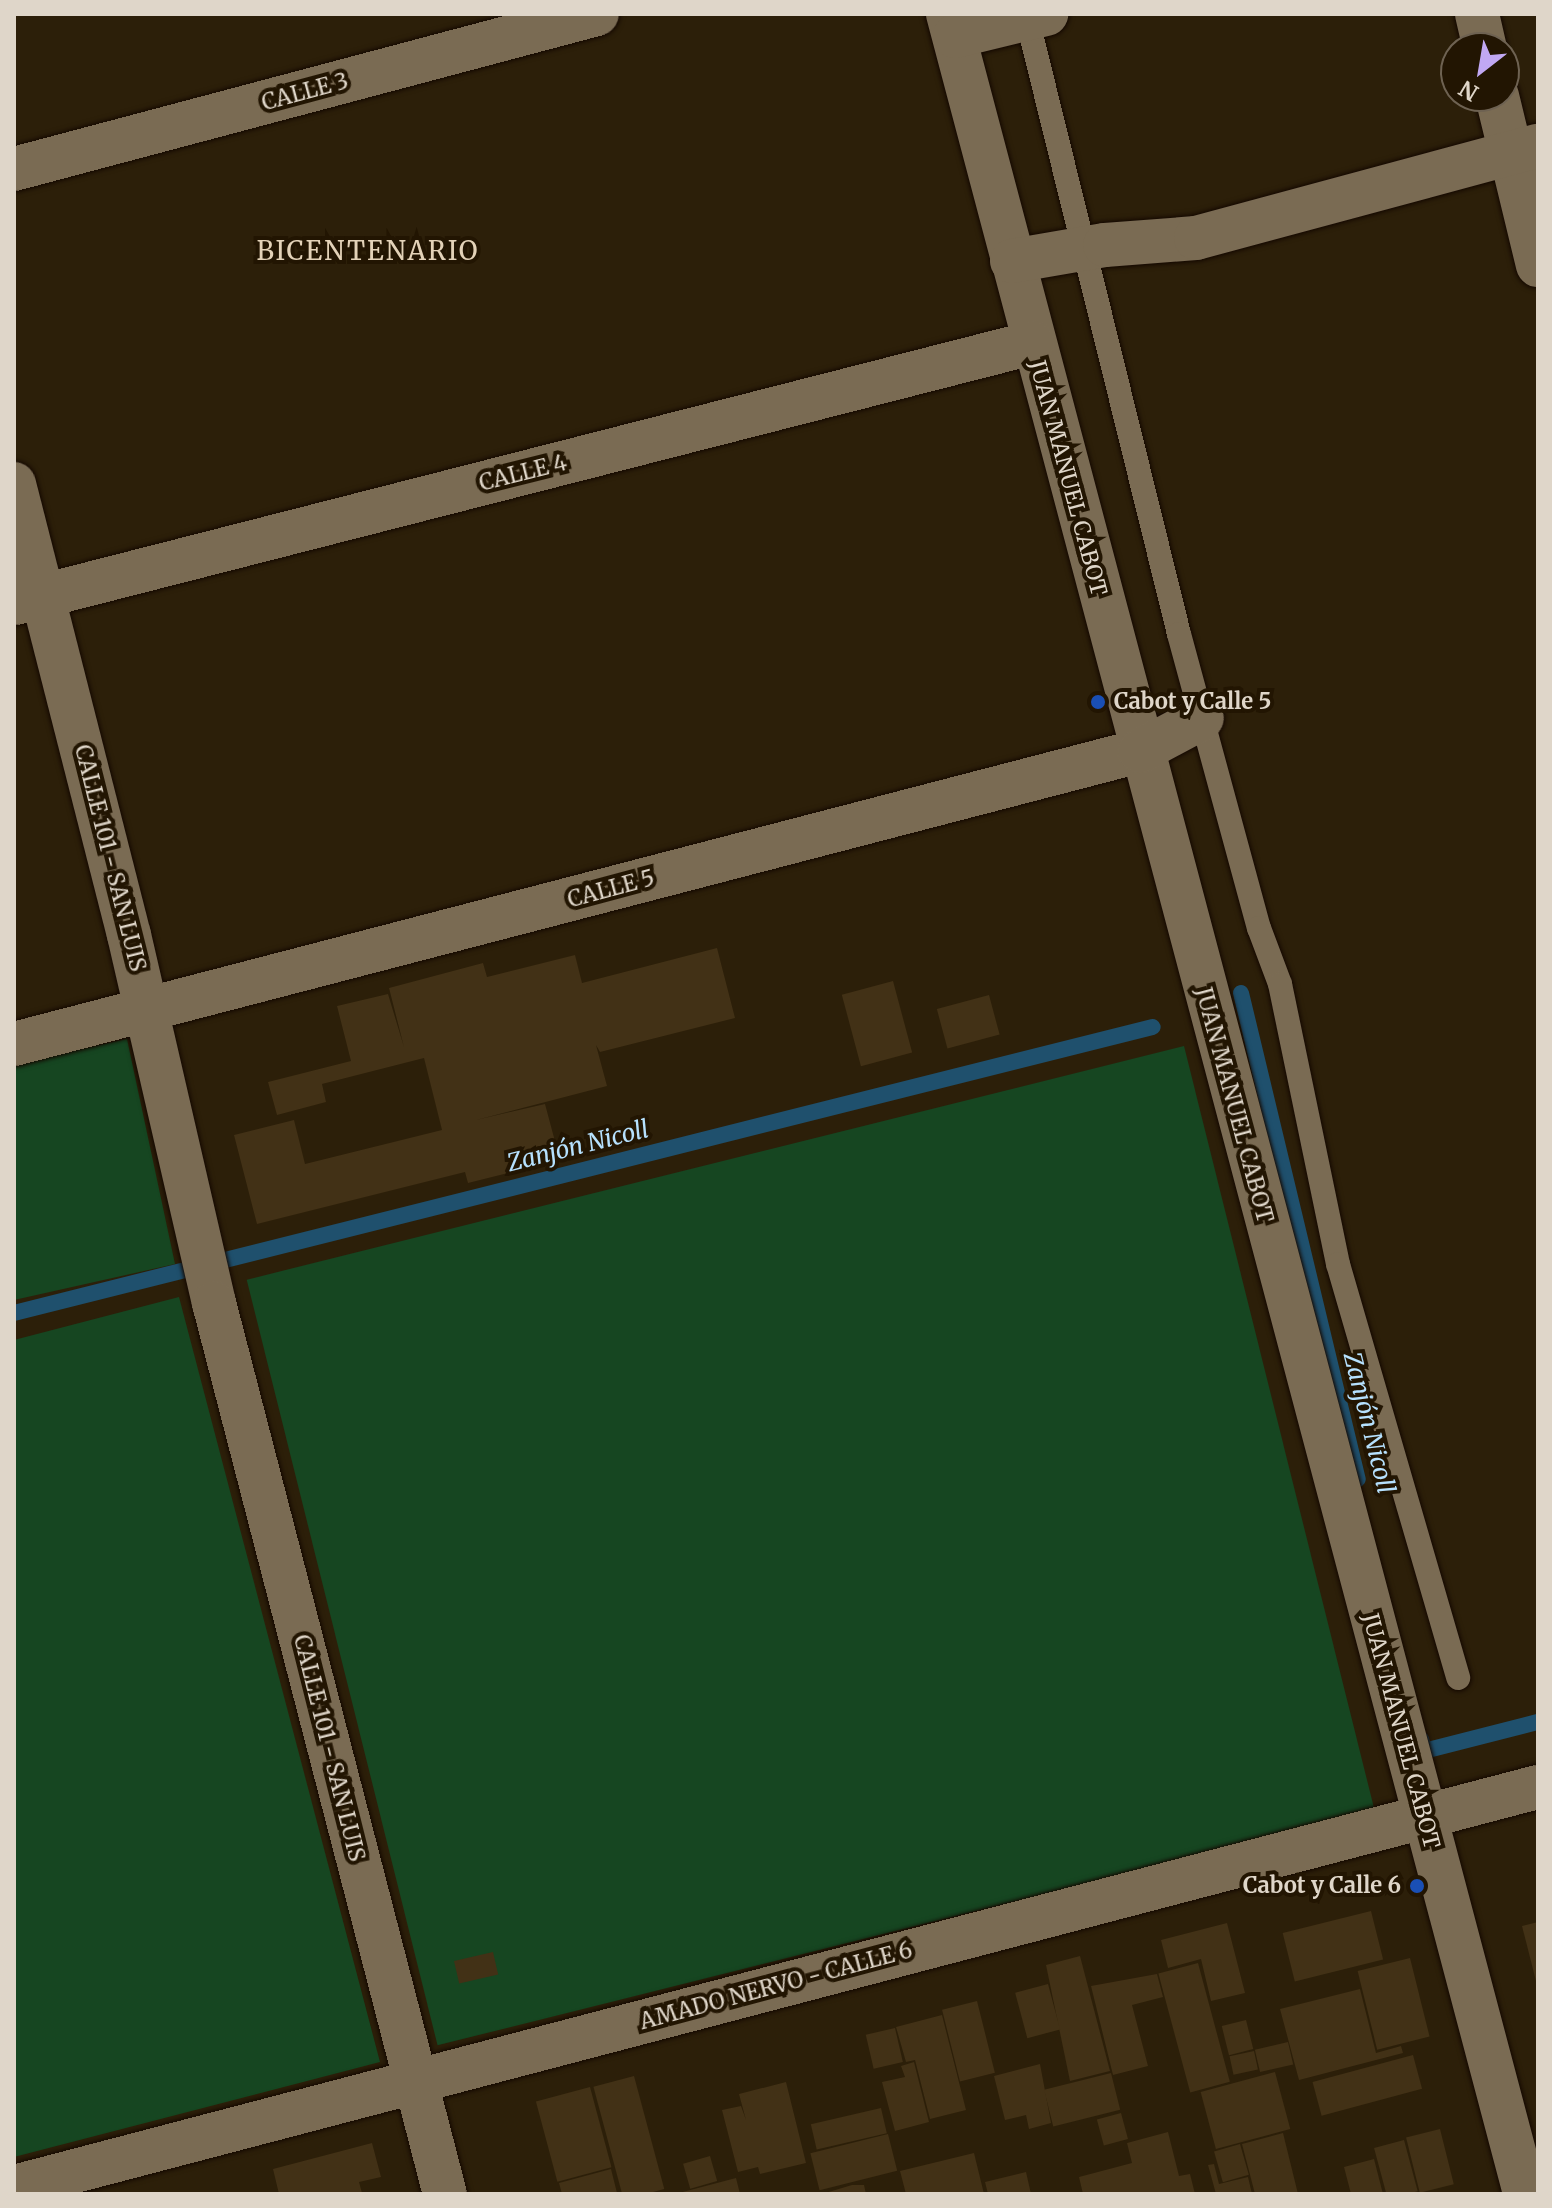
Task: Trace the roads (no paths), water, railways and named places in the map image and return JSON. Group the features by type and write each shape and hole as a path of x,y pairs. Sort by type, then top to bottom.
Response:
{"street":[{"name":"CALLE 3","path":"14,169 597,14"},
{"path":"952,25 1037,16"},
{"name":"JUAN MANUEL CABOT","path":"952,25 1032,343 1421,1816 1525,2194"},
{"path":"1505,112 1524,149 1538,265"},
{"path":"1012,261 1083,248 1196,238 1524,149"},
{"name":"CALLE 4","path":"29,599 1032,343"},
{"name":"CALLE 101 - SAN LUIS","path":"14,484 29,599 148,1010 214,1303 445,2194"},
{"name":"CALLE 5","path":"14,1044 1140,751 1202,718"},
{"name":"AMADO NERVO - CALLE 6","path":"14,2187 1538,1787"}],"lane":[{"path":"1037,16 1083,248 1202,718 1280,984 1338,1264 1458,1678"}],"waterway":[{"name":"Zanjón Nicoll","path":"1241,993 1358,1479"},
{"name":"Zanjón Nicoll","path":"14,1313 1153,1027"},
{"name":"Zanjón Nicoll","path":"1421,1739 1424,1751 1538,1722"}],"place":[{"name":"Cabot y Calle 5","path":"1098,702"},
{"name":"Cabot y Calle 6","path":"1417,1886"}],"district":[{"name":"BICENTENARIO","path":"368,251"}]}
